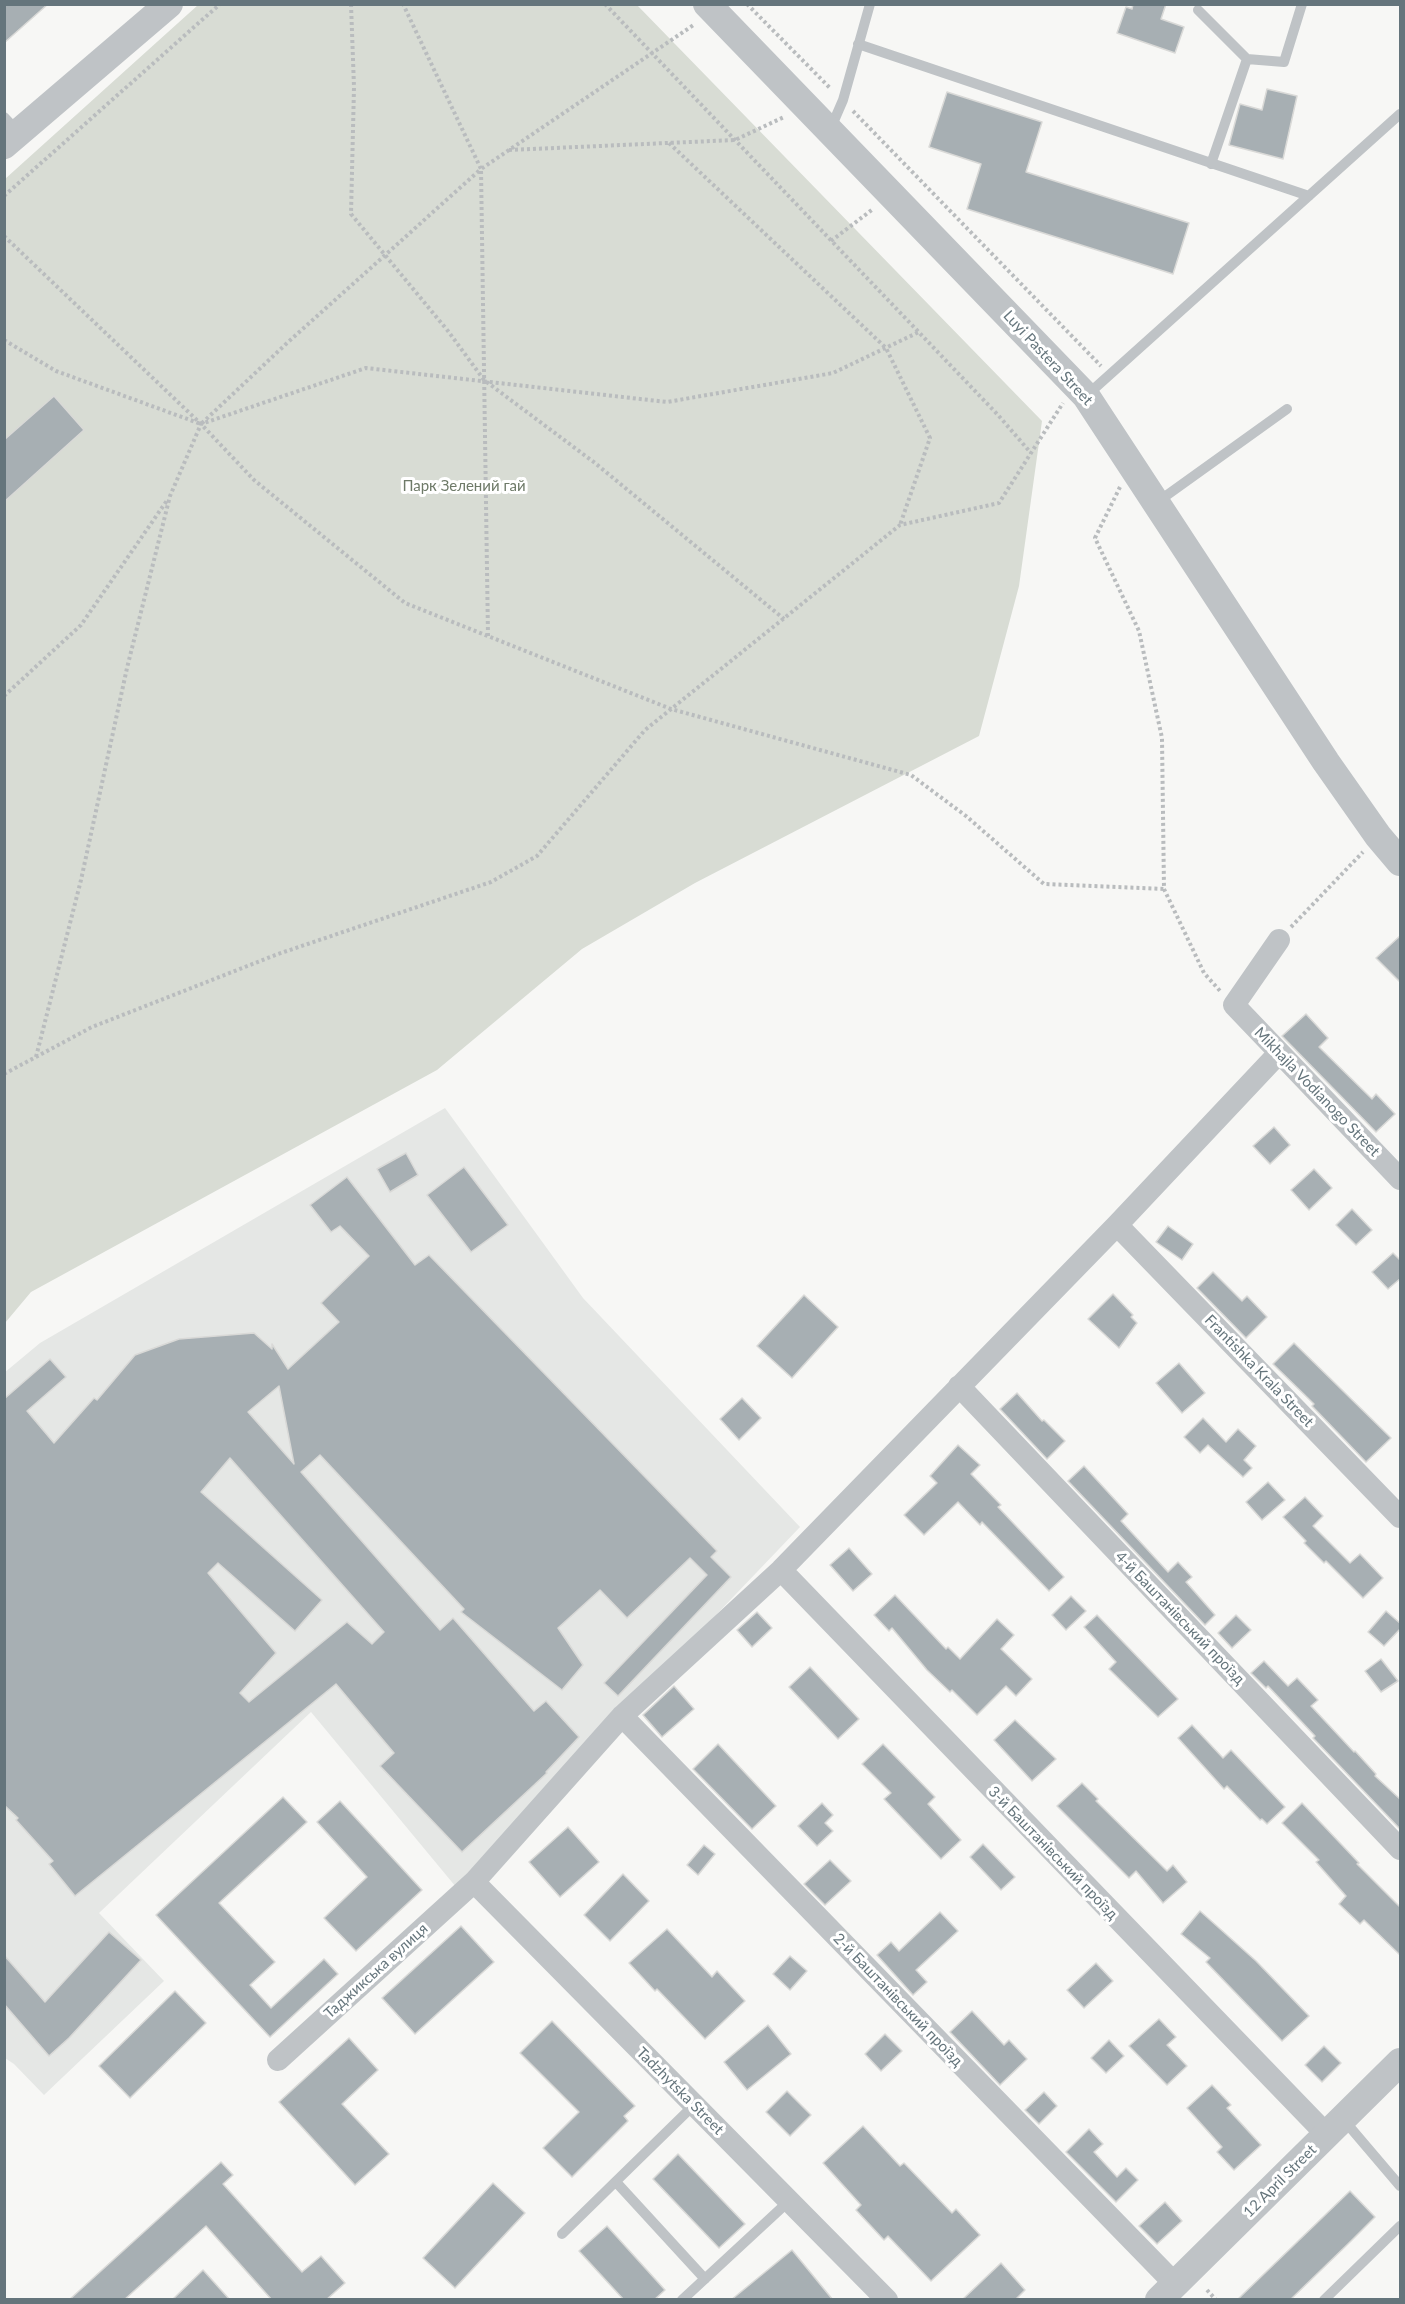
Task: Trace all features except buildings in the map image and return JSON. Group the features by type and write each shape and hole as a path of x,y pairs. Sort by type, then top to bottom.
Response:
{"street":[{"path":"9,132 169,4"},
{"name":"Luyi Pastera Street","path":"718,11 805,106 1081,390 1326,762 1378,836 1401,862"},
{"path":"1234,1005 1279,940"},
{"name":"Mikhajla Vodianogo Street","path":"1234,1005 1401,1179"},
{"name":"Таджикська вулиця","path":"278,2060 474,1882 622,1716 781,1570 1117,1225 1279,1053"},
{"name":"Frantishka Krala Street","path":"1117,1225 1401,1517"},
{"name":"4-й Баштанівський проїзд","path":"959,1386 1401,1850"},
{"name":"3-й Баштанівський проїзд","path":"781,1570 1335,2127"},
{"name":"2-й Баштанівський проїзд","path":"622,1716 1167,2292"},
{"name":"Tadzhytska Street","path":"474,1882 887,2300"},
{"name":"12 April Street","path":"1167,2292 1401,2062"}],"lane":[{"path":"830,132 843,100 870,4"},
{"path":"1198,10 1247,59 1284,62 1302,4"},
{"path":"858,44 1309,196"},
{"path":"1211,164 1247,59"},
{"path":"1081,390 1109,375 1401,114"},
{"path":"1156,503 1287,409"},
{"path":"562,2235 694,2105"},
{"path":"1335,2127 1401,2186"},
{"path":"615,2182 705,2278"},
{"path":"682,2300 789,2201"},
{"path":"1324,2300 1401,2226"}],"path":[{"path":"4,196 220,4"},
{"path":"351,4 354,87 351,214 448,331 484,380 595,463 784,619"},
{"path":"403,4 481,168 488,636"},
{"path":"605,4 919,332 1031,453"},
{"path":"747,4 1109,375"},
{"path":"36,1057 81,880 127,668 170,496 201,424 481,168 651,53 718,11"},
{"path":"509,150 735,140 805,106"},
{"path":"669,143 886,348 930,438 900,525"},
{"path":"831,241 891,195"},
{"path":"4,236 201,424 254,480 405,603 671,709 911,775 966,816 1044,884 1164,889"},
{"path":"4,340 56,371 201,424 366,368 667,402 833,373 919,332"},
{"path":"4,1074 92,1027 267,958 491,882 537,856 645,730 900,525 999,503 1031,453 1081,390"},
{"path":"1131,465 1095,538 1139,631 1162,738 1164,889 1204,973 1234,1005"},
{"path":"4,696 81,625 170,496"},
{"path":"1279,940 1378,836"},
{"path":"1207,2290 1216,2300"}],"shaded area":[{"path":"445,1108 583,1298 800,1527 456,1887 311,1712 99,1913 164,1981 44,2095 14,2064 5,2058 4,1373 40,1343"}],"green space":[{"name":"Парк Зелений гай","path":"198,5 637,5 1042,421 1019,586 979,736 695,883 582,949 437,1070 31,1292 5,1323 5,179"}]}
